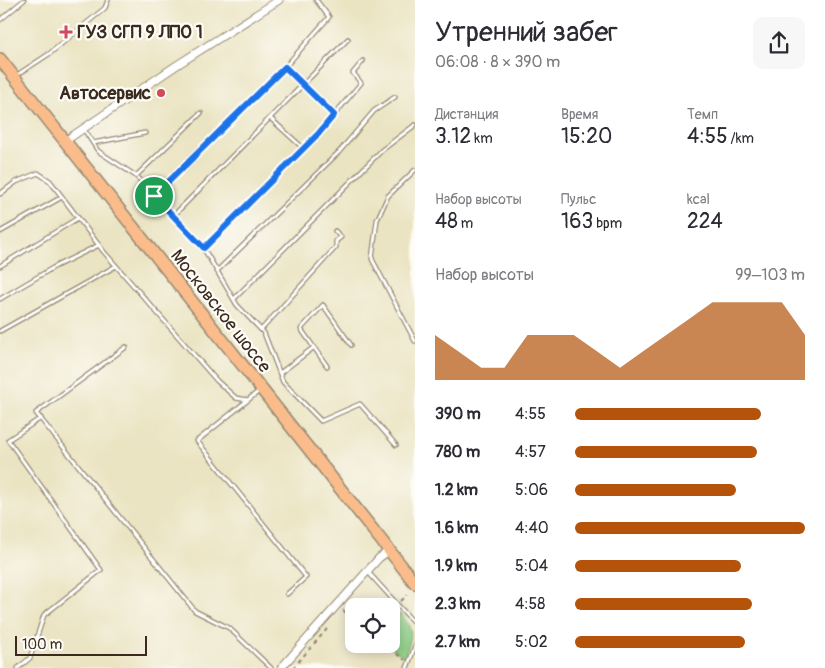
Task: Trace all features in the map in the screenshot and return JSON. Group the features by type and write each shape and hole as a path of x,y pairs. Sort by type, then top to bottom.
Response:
{"main road":[{"name":"Московское шоссе","path":"0,61 407,569 415,584"}],"street":[{"path":"64,141 279,0"},
{"path":"282,668 367,571 390,550"}],"lane":[{"path":"0,20 24,0"},
{"path":"14,77 49,54 104,8 108,0"},
{"path":"154,196 285,67 329,17 316,0"},
{"path":"174,215 348,39"},
{"path":"204,248 334,115 361,84 353,73 363,61"},
{"path":"285,67 334,115"},
{"path":"218,270 339,152 374,111 395,96"},
{"path":"136,176 201,113"},
{"path":"270,118 302,148"},
{"path":"234,299 382,150 415,125"},
{"path":"83,128 98,151 136,176 204,248 234,299 261,330 283,382 321,421 360,404 396,446"},
{"path":"93,143 145,133"},
{"path":"415,170 388,196 377,220 372,259 415,342"},
{"path":"0,194 16,182 38,173 50,181 116,266 217,381 236,398 248,400"},
{"path":"0,232 62,197"},
{"path":"0,266 78,218"},
{"path":"261,330 336,247 336,241 341,236 335,231"},
{"path":"0,299 56,266 99,245"},
{"path":"0,332 116,266"},
{"path":"327,366 301,329 323,305 351,345"},
{"path":"126,347 36,413 195,611 230,628 271,668"},
{"path":"280,373 313,348"},
{"path":"261,389 197,441 306,577 287,594"},
{"path":"18,668 30,658 44,615 101,570 8,440 41,418"},
{"path":"367,571 392,598"},
{"path":"400,607 415,624"},
{"path":"408,666 415,646"}],"path":[{"path":"400,601 407,595"},
{"path":"338,616 343,610 345,612"},
{"path":"293,668 332,623"},
{"path":"394,653 408,666"}],"green space":[{"path":"400,614 408,625 411,634 404,657 399,653"}],"place":[{"name":"ГУЗ СГП 9 ЛПО 1","path":"66,32"},
{"name":"Автосервис","path":"161,93"}],"route":[{"path":"285,67 334,115 319,133 204,248 154,196 285,67"}]}
